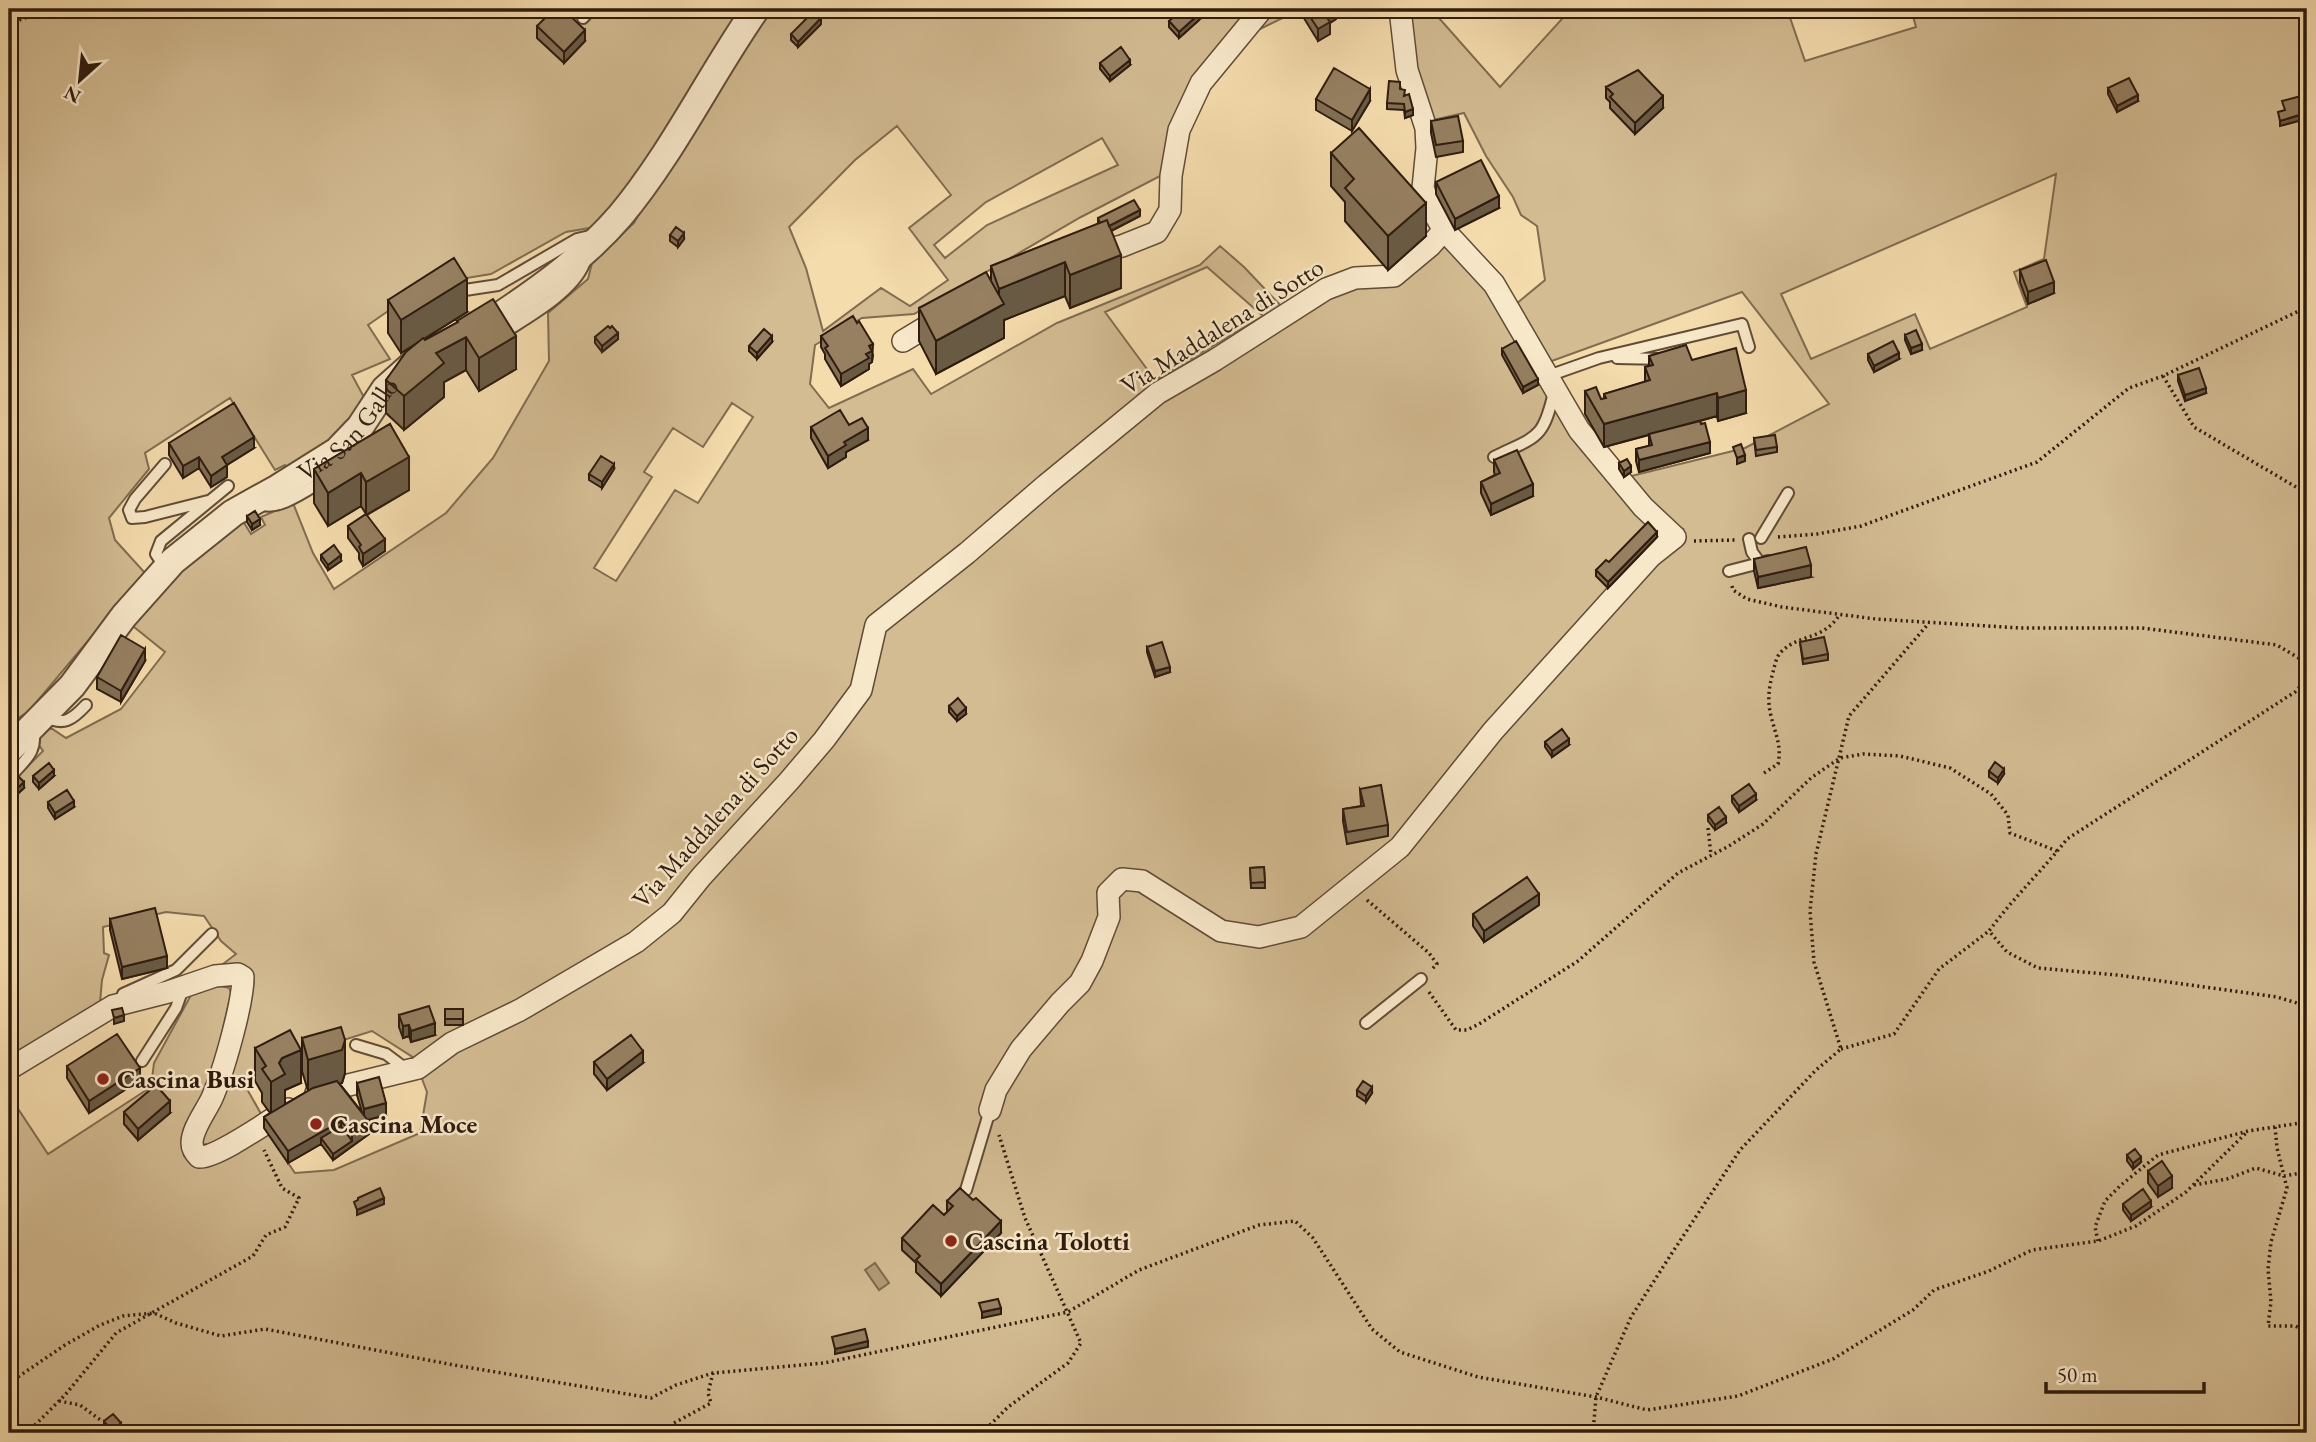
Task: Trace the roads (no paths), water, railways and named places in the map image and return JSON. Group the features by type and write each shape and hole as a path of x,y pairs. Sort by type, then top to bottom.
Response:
{"street":[{"name":"Via San Gallo","path":"9,750 28,724 72,686 124,617 166,569 233,513 337,451 369,423 385,389 396,378 440,346 483,327 547,285 597,240 621,215 672,143 723,56 756,9"},
{"path":"1075,256 1122,246 1157,232 1170,210 1171,176 1179,130 1201,83 1262,9"},
{"path":"990,1110 996,1090 1021,1049 1080,983 1092,961 1109,917 1108,893 1122,879 1142,881 1221,931 1259,937 1301,927 1399,847 1493,732 1651,556 1675,537 1643,507 1578,430 1494,284 1444,230 1429,205 1423,188 1426,128 1407,70 1401,9"},
{"name":"Via Maddalena di Sotto","path":"9,1069 113,1006 215,976 238,974 243,977 241,995 214,1095 192,1144 199,1157 206,1157 315,1093 418,1068 452,1043 520,1010 636,942 672,913 701,877 789,781 860,690 876,625 967,553 1148,401 1326,289 1355,278 1394,275 1430,246 1444,230"},
{"path":"903,341 954,311"}],"lane":[{"path":"465,290 498,285 577,239 597,240 580,272 566,287 538,311 505,332"},
{"path":"1494,457 1541,432 1548,418 1551,383 1598,358 1742,324 1749,347"},
{"path":"1598,358 1676,359"},
{"path":"165,464 135,499 129,510 132,518 208,501"},
{"path":"253,500 264,507 276,506 337,472"},
{"path":"166,569 156,554 158,545 228,486"},
{"path":"1761,538 1788,493"},
{"path":"1749,539 1752,552 1760,563"},
{"path":"1729,570 1783,558"},
{"path":"9,778 31,755 36,738 28,724 53,720 64,722 75,717 86,705"},
{"path":"113,1006 116,998 176,970 212,934"},
{"path":"1366,1023 1421,979"},
{"path":"142,1061 176,1008 184,986"},
{"path":"356,1045 386,1054 408,1071"},
{"path":"966,1190 990,1110"}],"place":[{"name":"Cascina Busi","path":"103,1079"},
{"name":"Cascina Moce","path":"316,1124"},
{"name":"Cascina Tolotti","path":"951,1241"}]}
